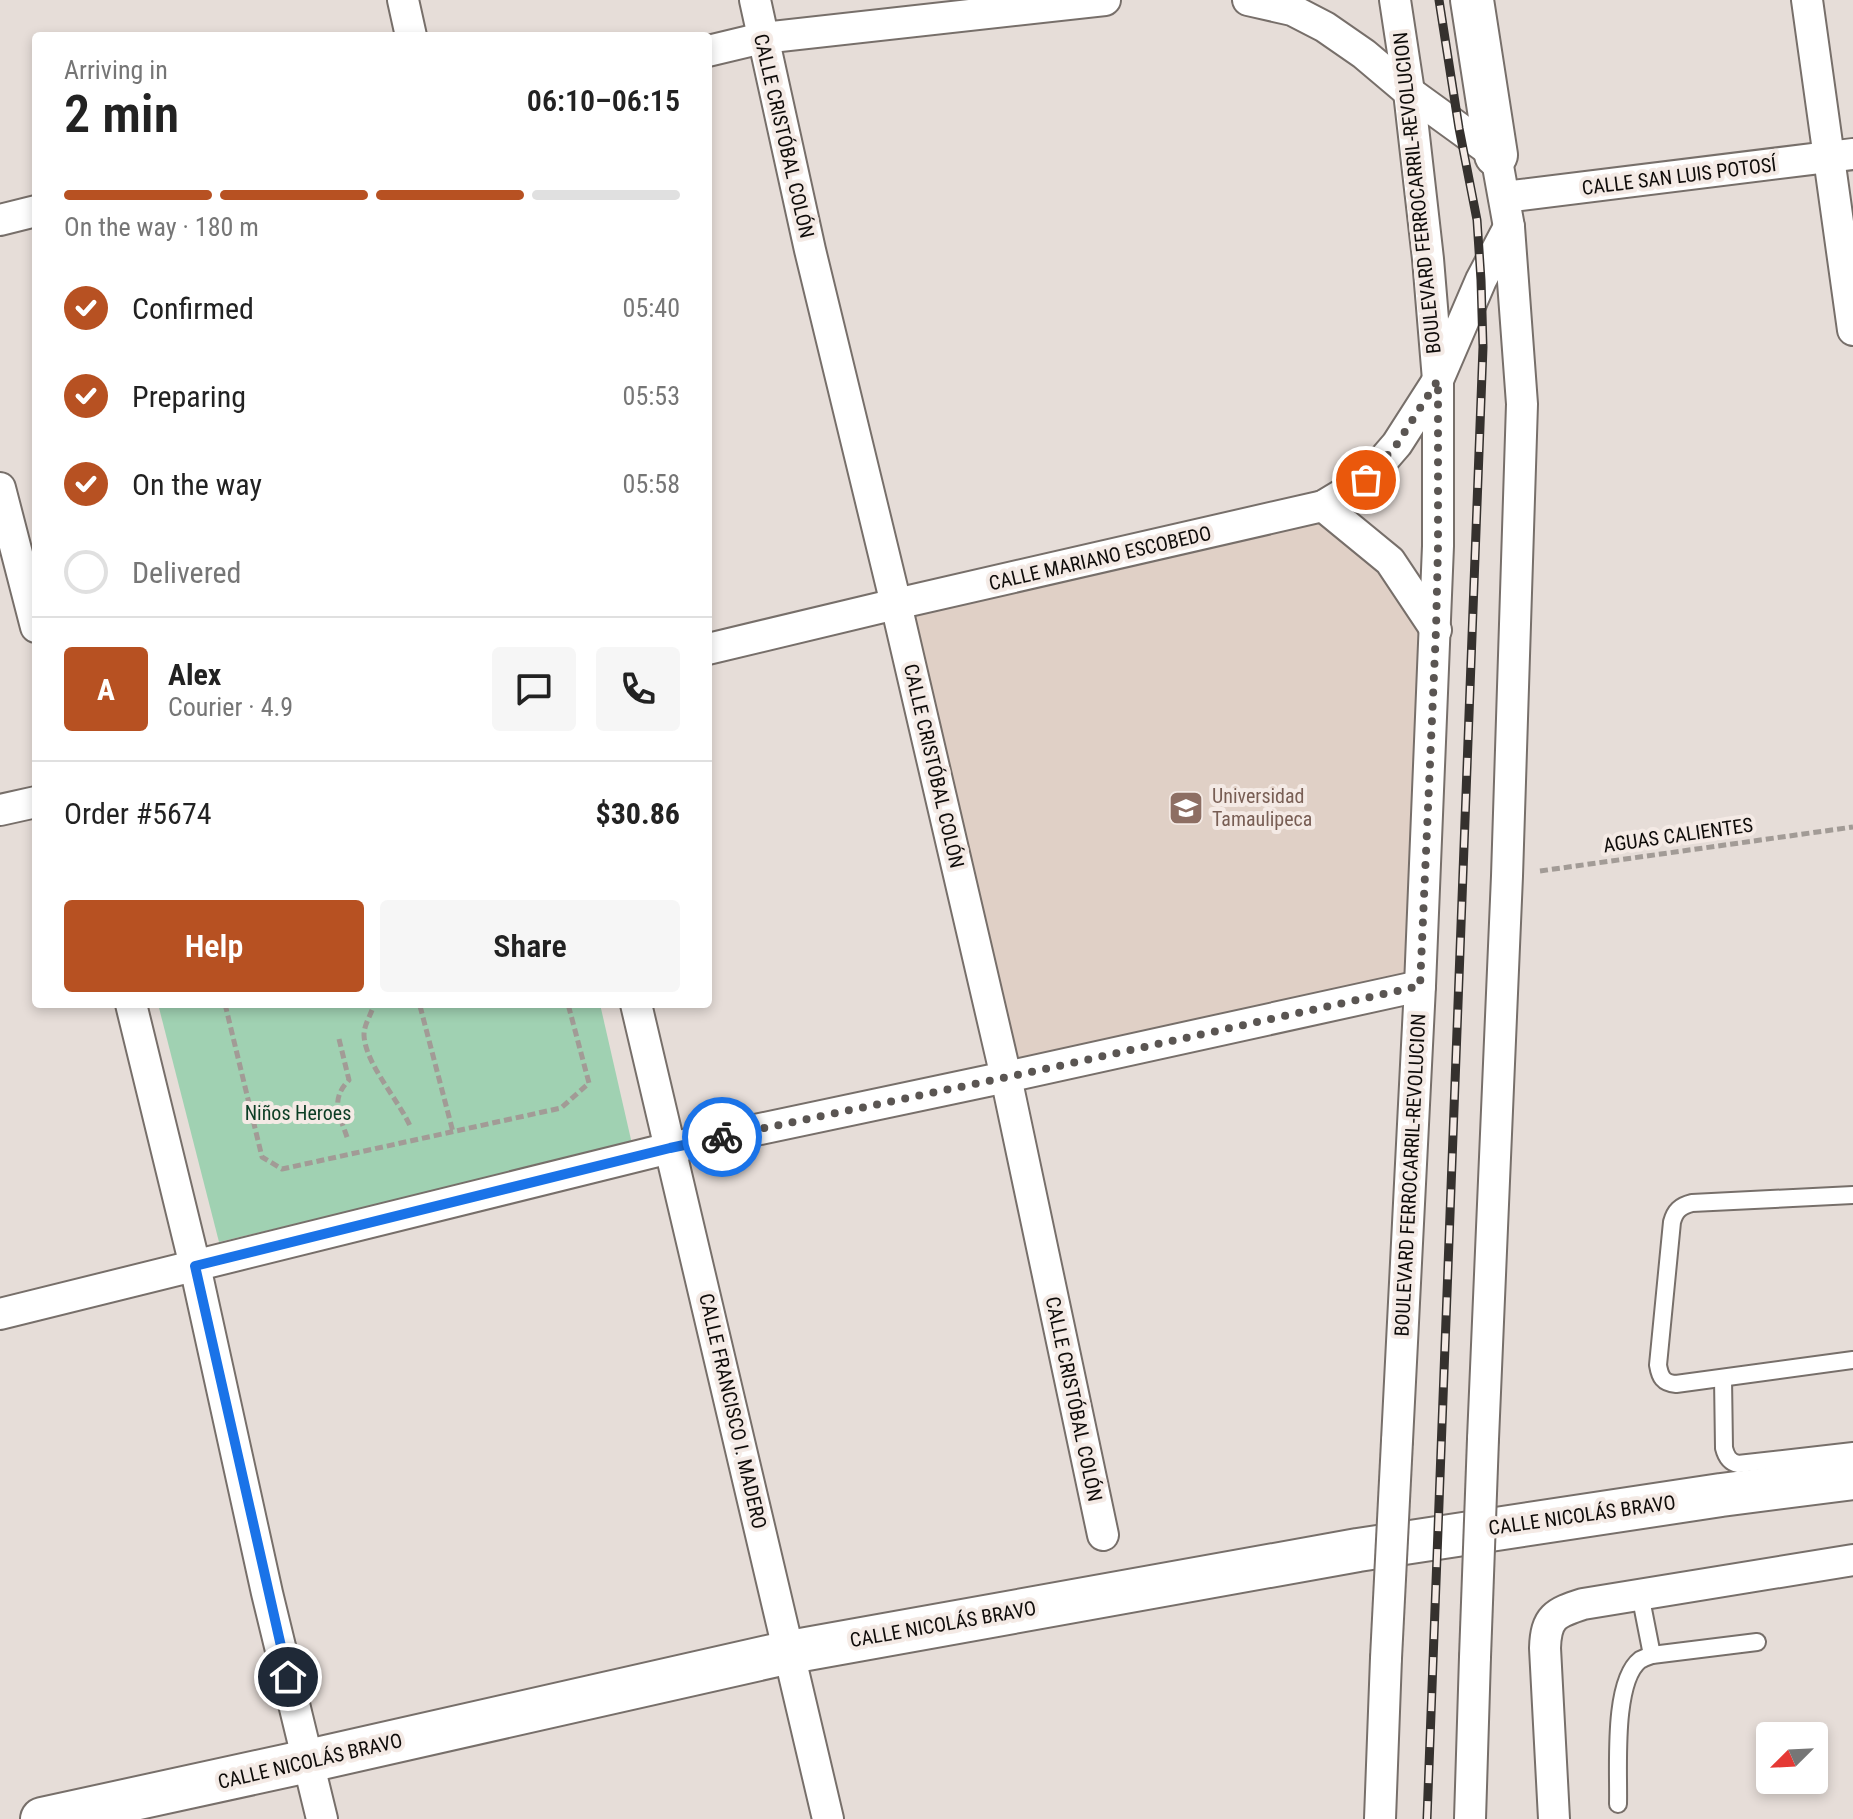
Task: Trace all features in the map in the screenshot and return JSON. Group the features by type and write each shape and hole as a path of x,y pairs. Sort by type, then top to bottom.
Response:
{"main road":[{"path":"1472,0 1496,155"},
{"name":"CALLE NICOLÁS BRAVO","path":"42,1819 790,1652 1386,1545 1853,1478"}],"street":[{"path":"403,0 410,32"},
{"name":"CALLE CRISTÓBAL COLÓN","path":"755,0 810,250 1006,1077 1103,1535"},
{"path":"712,50 762,38 1105,0"},
{"path":"1248,0 1292,10 1325,27 1496,155 1509,227 1522,404 1470,1819"},
{"name":"BOULEVARD FERROCARRIL-REVOLUCION","path":"1380,1819 1438,546 1438,380 1428,259 1395,0"},
{"path":"1807,0 1841,156 1853,330"},
{"name":"CALLE SAN LUIS POTOSÍ","path":"1504,197 1841,156"},
{"path":"0,220 32,212"},
{"path":"1438,380 1481,280 1509,227"},
{"name":"CALLE MARIANO ESCOBEDO","path":"712,648 1323,506 1366,480 1397,444 1438,380"},
{"path":"0,488 32,612"},
{"path":"1323,506 1390,561 1436,630"},
{"path":"0,810 32,803"},
{"path":"0,1314 670,1148 1420,986"},
{"path":"132,1008 195,1266 267,1593 322,1819"},
{"name":"CALLE FRANCISCO I. MADERO","path":"637,1008 828,1819"},
{"path":"1554,1819 1546,1630 1553,1617 1583,1604 1853,1560"}],"lane":[{"path":"1853,1195 1684,1205 1674,1214 1658,1365 1662,1380 1676,1384 1853,1360"},
{"path":"1723,1378 1724,1448 1733,1463 1853,1451"},
{"path":"1640,1594 1652,1655"},
{"path":"1618,1804 1620,1710 1625,1686 1634,1667 1641,1659 1652,1655 1757,1642"}],"path":[{"name":"AGUAS CALIENTES","path":"1507,876 1853,827"},
{"path":"226,1008 262,1157 282,1169 561,1108 589,1083 569,1008"},
{"path":"420,1008 453,1132"},
{"path":"372,1010 364,1037 373,1063 411,1128"},
{"path":"339,1039 349,1080 340,1089 336,1102 348,1140"}],"shaded area":[{"name":"Universidad Tamaulipeca","path":"1323,506 1436,630 1420,986 1006,1077 896,604"}],"green space":[{"name":"Niños Heroes","path":"159,1008 601,1008 632,1144 219,1242"}],"railway":[{"path":"1427,1819 1483,347 1477,220 1439,0"}],"way so far":[{"path":"722,1137 1420,986 1436,630 1438,380 1397,444 1366,480"}],"place":[{"name":"Universidad Tamaulipeca","path":"1186,808"}],"route":[{"path":"288,1677 195,1266 722,1137"}]}
